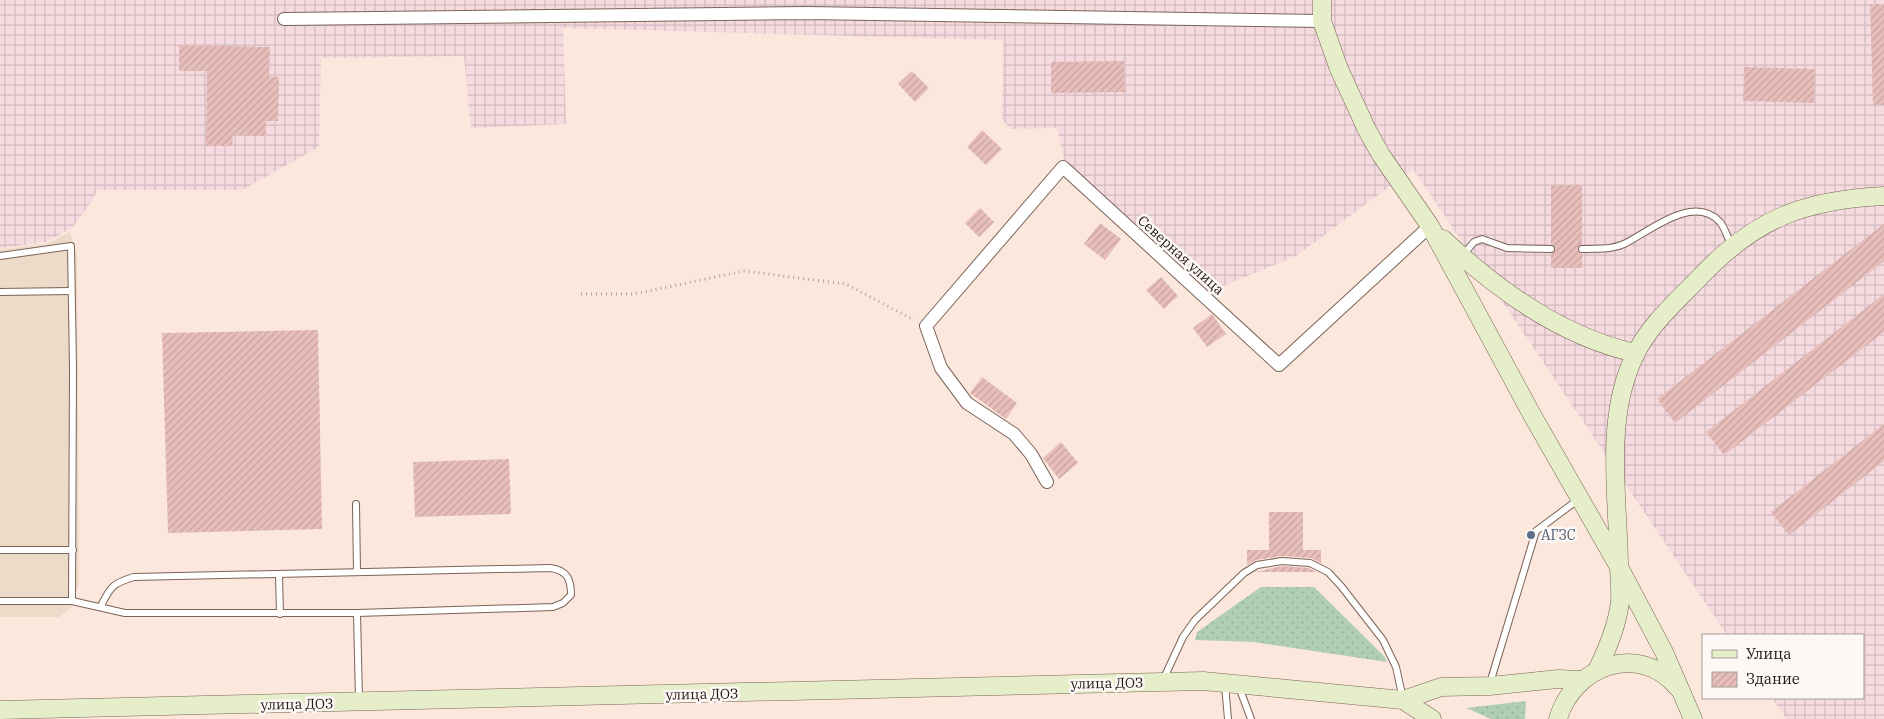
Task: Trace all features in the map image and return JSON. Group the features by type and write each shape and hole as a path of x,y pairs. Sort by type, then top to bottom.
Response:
{"main road":[{"path":"1322,0 1322,21 1339,69 1367,130 1381,156 1430,226 1619,567 1664,652 1693,719"},
{"path":"1597,670 1611,640 1621,588 1616,465 1618,410 1621,391 1635,354 1663,316 1705,272 1732,247 1770,222 1804,207 1837,199 1884,196"},
{"path":"1430,226 1462,257 1502,288 1556,322 1602,344 1635,354"},
{"path":"1558,719 1568,695 1581,680 1597,670 1618,664 1639,665 1668,678 1705,719"},
{"path":"1403,700 1441,687 1490,686 1558,678 1581,680"},
{"name":"улица ДОЗ","path":"0,710 1162,682 1231,683 1403,700"},
{"path":"1403,700 1432,719"}],"street":[{"path":"284,19 807,13 1322,21"},
{"name":"Северная улица","path":"926,326 1063,167 1279,365 1430,226"},
{"path":"926,326 941,368 967,404 1014,434 1031,454 1047,482"}],"lane":[{"path":"1582,249 1610,248 1624,244 1684,212 1701,212 1720,222 1732,247"},
{"path":"1462,257 1474,242 1482,240 1507,248 1552,249"},
{"path":"0,256 71,246 73,368 72,601"},
{"path":"0,292 71,291"},
{"path":"1490,686 1536,531 1580,499"},
{"path":"356,504 357,572"},
{"path":"0,550 73,550"},
{"path":"1162,682 1183,638 1195,620 1244,573 1257,565 1282,560 1310,562 1328,572 1383,640 1396,667 1403,700"},
{"path":"0,601 72,601 101,606 125,613 357,613 553,607 563,604 571,595 571,582 566,574 558,569 550,568 134,577 120,581 110,588 101,606"},
{"path":"279,575 280,614"},
{"path":"357,613 359,702"},
{"path":"1228,719 1231,683"},
{"path":"1231,683 1251,719"}],"path":[{"path":"581,294 634,294 744,271 846,284 926,326"}],"shaded area":[{"path":"0,0 1884,0 1884,719 1787,719 1773,699 1864,699 1864,634 1726,634 1413,169 1296,256 1211,291 1065,164 1057,128 1010,129 1002,119 1003,40 563,28 566,124 471,128 464,56 321,58 319,147 242,190 97,190 93,200 72,228 46,242 0,248"},
{"path":"70,232 77,256 79,583 71,607 59,617 0,617 0,249 46,244"}],"green space":[{"path":"1261,587 1314,587 1384,656 1387,662 1254,642 1195,640 1197,632"},
{"path":"1526,701 1525,719 1491,719 1466,708"}],"building":[{"path":"1870,4 1884,4 1884,105 1873,105"},
{"path":"179,45 270,47 269,77 279,77 278,121 266,121 266,136 233,135 232,146 206,146 207,71 179,71"},
{"path":"1124,61 1125,92 1051,93 1051,62"},
{"path":"1744,67 1815,69 1814,103 1743,101"},
{"path":"912,71 929,88 915,102 898,84"},
{"path":"982,130 1002,149 986,165 967,147"},
{"path":"1551,185 1582,185 1582,244 1577,249 1582,254 1582,268 1551,268 1551,254 1556,249 1551,244"},
{"path":"980,208 994,222 979,237 965,223"},
{"path":"1100,223 1121,239 1105,260 1084,244"},
{"path":"1884,224 1884,261 1675,423 1657,399"},
{"path":"1161,277 1178,296 1164,309 1146,290"},
{"path":"1884,294 1884,332 1724,455 1706,432"},
{"path":"1212,314 1226,334 1207,347 1193,328"},
{"path":"318,330 322,529 168,533 162,333"},
{"path":"982,377 1017,403 1006,419 970,393"},
{"path":"1884,424 1884,461 1789,535 1771,512"},
{"path":"1061,442 1078,463 1059,479 1043,458"},
{"path":"509,459 511,514 415,517 413,462"},
{"path":"1269,512 1303,512 1303,550 1321,550 1321,563 1311,558 1282,556 1256,560 1247,565 1247,550 1269,550"},
{"path":"1282,566 1309,568 1316,572 1256,572"}],"place":[{"name":"АГЗС","path":"1531,535"}]}
